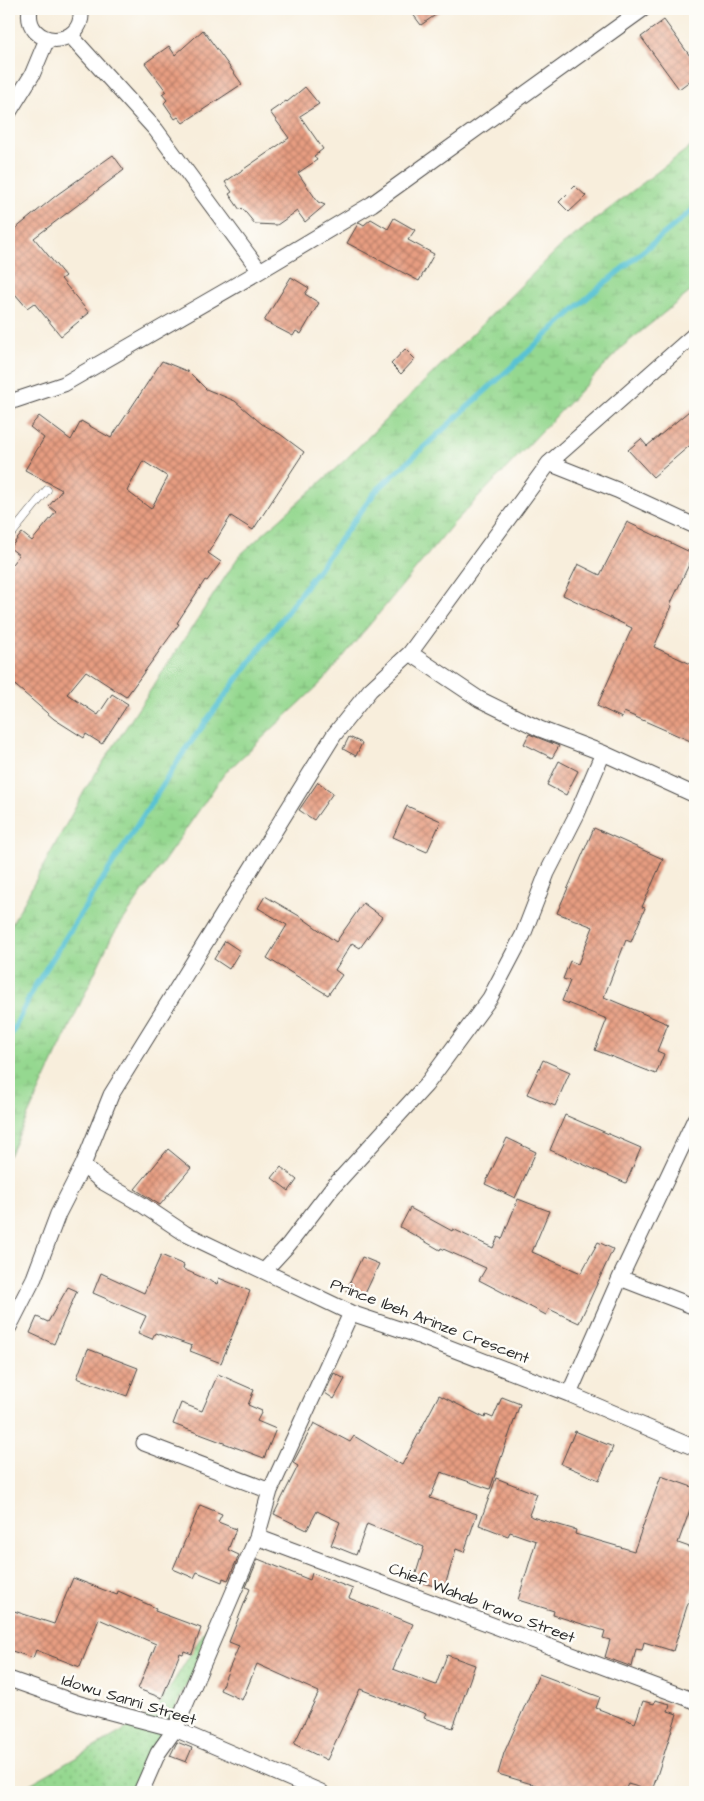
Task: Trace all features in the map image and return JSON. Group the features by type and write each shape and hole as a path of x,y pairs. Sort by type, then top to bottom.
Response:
{"street":[{"path":"30,9 30,20 33,28 47,39 56,40 70,36 78,26 80,9"},
{"path":"9,401 64,384 372,204 643,9"},
{"path":"70,36 156,130 260,271"},
{"path":"9,112 32,75 47,39"},
{"path":"9,1327 34,1278 58,1214 83,1166 111,1095 334,735 370,690 410,653 549,464 695,334"},
{"path":"549,464 617,490 695,526"},
{"path":"410,653 479,699 540,729 603,753 695,795"},
{"path":"265,1270 289,1244 332,1188 426,1084 490,998 523,935 548,873 577,814 603,753"},
{"path":"569,1394 620,1278 695,1119"},
{"name":"Prince Ibeh Arinze Crescent","path":"83,1166 101,1181 141,1204 186,1234 265,1270 351,1313 411,1333 569,1394 695,1448"},
{"path":"620,1278 695,1307"},
{"path":"141,1792 158,1754 175,1729 257,1537 270,1490 351,1313"},
{"path":"144,1443 270,1490"},
{"name":"Chief Wahab Irawo Street","path":"257,1537 695,1701"},
{"name":"Idowu Sanni Street","path":"9,1678 80,1704 175,1729 321,1792"}],"lane":[{"path":"9,537 47,490"}],"green space":[{"path":"695,143 695,288 623,346 453,524 323,681 224,774 111,938 9,1156 9,929 86,788 239,556 344,461 561,246"},
{"path":"244,1568 134,1792 16,1792 154,1713"}],"building":[{"path":"409,9 444,9 421,25"},
{"path":"664,20 695,63 695,77 679,89 641,37"},
{"path":"203,30 242,84 183,123 178,117 175,119 164,103 167,100 162,94 166,91 145,63 169,46 175,55"},
{"path":"305,87 319,104 300,116 323,149 314,156 317,160 298,173 318,202 325,205 305,222 297,211 277,225 255,224 242,208 240,210 229,194 232,192 225,182 289,138 270,112 287,102"},
{"path":"113,155 124,170 34,238 65,276 61,279 89,313 61,336 34,303 27,308 9,287 9,234 58,194"},
{"path":"575,186 586,196 569,212 559,202"},
{"path":"394,218 415,230 408,240 434,254 419,281 347,243 359,222 364,225 371,219 388,229"},
{"path":"291,277 309,288 305,294 319,303 301,334 296,331 293,336 264,321"},
{"path":"405,349 415,359 401,374 391,364"},
{"path":"162,361 189,372 206,389 235,401 262,424 280,434 304,452 253,530 231,516 208,553 221,562 207,581 205,580 177,623 179,624 126,697 86,671 67,694 98,715 112,694 128,704 102,744 86,734 84,738 54,719 9,680 9,568 19,555 10,548 22,533 32,541 56,512 49,506 62,490 25,470 44,438 30,427 39,416 71,440 81,421 111,438","holes":["143,461 168,477 151,509 127,491"]},
{"path":"695,406 695,441 653,477 628,450 641,439 647,446"},
{"path":"627,522 694,554 670,605 672,606 654,647 695,666 695,743 624,712 622,718 597,706 632,628 563,595 578,564 600,575"},
{"path":"529,734 559,746 552,758 524,744"},
{"path":"349,737 362,743 356,756 343,749"},
{"path":"559,761 578,771 566,795 547,785"},
{"path":"318,782 333,793 314,820 299,810"},
{"path":"407,806 441,821 427,852 393,837"},
{"path":"594,828 663,859 642,907 645,908 631,942 626,940 604,997 668,1024 657,1051 664,1054 656,1074 595,1050 607,1019 562,1001 570,981 563,979 570,961 578,964 593,927 557,913"},
{"path":"265,896 301,917 336,942 363,903 382,917 360,948 352,943 335,970 342,975 328,995 267,958 287,925 258,908"},
{"path":"225,941 240,951 229,969 214,959"},
{"path":"543,1060 570,1072 555,1106 527,1094"},
{"path":"565,1115 641,1148 626,1183 550,1150"},
{"path":"507,1138 536,1152 515,1198 485,1184"},
{"path":"168,1149 191,1168 160,1205 135,1189"},
{"path":"281,1167 297,1180 289,1191 272,1178"},
{"path":"518,1199 549,1211 532,1252 581,1273 598,1242 613,1249 579,1323 549,1309 546,1315 479,1280 486,1268 441,1248 440,1250 400,1227 410,1208 452,1231 453,1229 493,1248 498,1237 502,1239"},
{"path":"161,1255 184,1265 183,1269 217,1284 219,1278 250,1291 221,1363 190,1351 192,1346 155,1333 152,1339 138,1333 146,1316 93,1293 101,1273 144,1293"},
{"path":"362,1257 379,1264 363,1298 346,1291"},
{"path":"68,1287 77,1291 54,1344 30,1333 37,1317 48,1322"},
{"path":"88,1349 138,1368 127,1396 77,1378"},
{"path":"334,1373 345,1379 334,1399 325,1393"},
{"path":"218,1374 254,1390 248,1405 262,1411 257,1421 276,1429 264,1458 173,1424 181,1403 202,1411"},
{"path":"439,1395 485,1418 486,1415 493,1418 502,1397 520,1404 490,1489 441,1472 430,1498 477,1514 464,1552 456,1549 444,1589 414,1580 424,1547 367,1524 356,1555 331,1545 340,1522 317,1511 307,1530 274,1514 298,1466 293,1463 314,1423 350,1442 354,1436 402,1465"},
{"path":"575,1431 613,1447 599,1480 561,1464"},
{"path":"661,1476 695,1488 695,1496 678,1543 695,1549 695,1581 673,1651 644,1642 642,1650 636,1649 632,1667 605,1657 610,1640 603,1638 605,1631 553,1615 554,1611 518,1600 536,1541 510,1532 508,1536 479,1525 496,1478 537,1494 529,1515 532,1517 576,1530 575,1534 634,1551"},
{"path":"200,1505 222,1514 218,1522 236,1529 228,1550 239,1555 228,1580 223,1578 222,1582 197,1572 194,1578 173,1569"},
{"path":"258,1559 310,1580 312,1573 353,1589 349,1598 413,1624 393,1669 436,1685 447,1655 475,1665 453,1728 424,1718 426,1714 360,1689 327,1760 294,1744 319,1692 257,1664 242,1700 220,1690 239,1646 229,1642 250,1589 246,1587"},
{"path":"73,1578 117,1595 118,1591 156,1608 155,1611 201,1628 192,1654 184,1651 183,1654 180,1653 162,1698 138,1689 156,1644 99,1619 80,1667 36,1650 33,1658 9,1650 9,1618 11,1610 54,1624"},
{"path":"539,1674 600,1697 596,1708 635,1723 643,1701 654,1704 655,1700 670,1704 668,1711 677,1714 652,1791 628,1784 624,1792 540,1792 542,1787 498,1774 504,1753"},
{"path":"177,1742 192,1748 186,1762 170,1756"}],"waterway":[{"path":"9,1039 35,986 185,750 376,491 588,297 695,208"}]}
